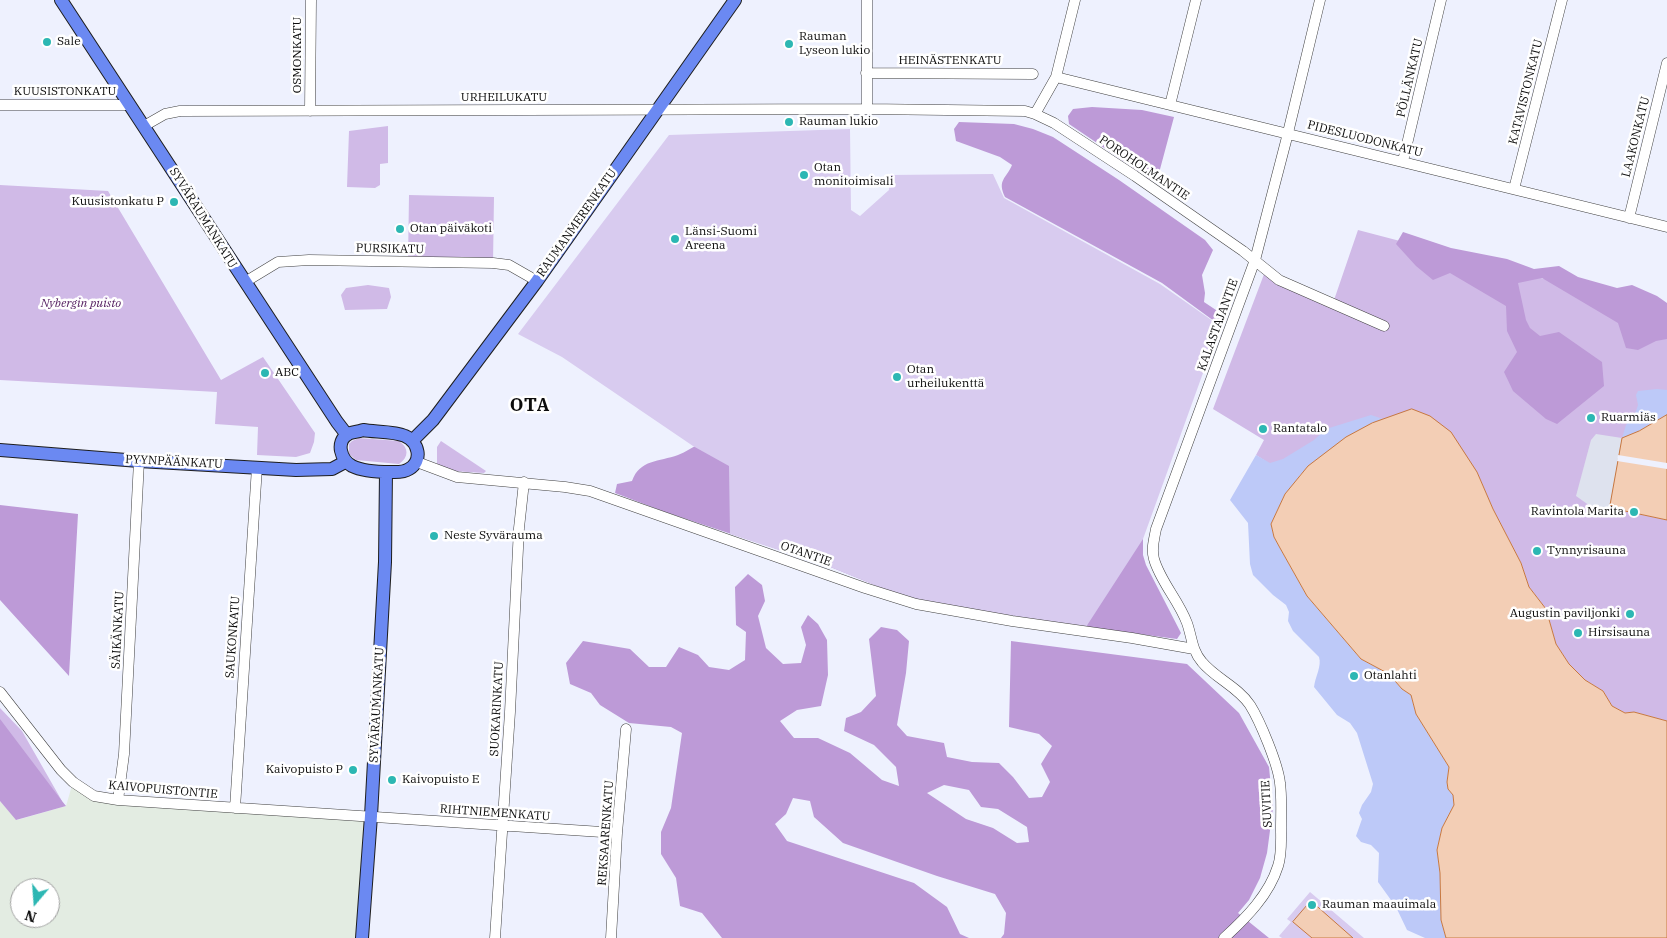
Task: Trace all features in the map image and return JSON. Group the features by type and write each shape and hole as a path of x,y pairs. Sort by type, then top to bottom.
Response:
{"main road":[{"name":"SYVÄRAUMANKATU","path":"61,0 347,435"},
{"name":"RAUMANMERENKATU","path":"412,441 433,420 537,281 735,0"},
{"path":"363,430 404,435 412,441 418,451 417,462 410,469 402,472 360,469 345,462 340,453 341,442 347,435 363,430"},
{"name":"PYYNPÄÄNKATU","path":"0,450 139,461 296,470 332,469 345,462"},
{"name":"SYVÄRAUMANKATU","path":"362,938 371,816 385,562 386,472"}],"street":[{"name":"OSMONKATU","path":"310,111 311,0"},
{"path":"867,0 867,109"},
{"path":"1036,114 1056,77 1076,0"},
{"path":"1170,105 1196,0"},
{"name":"KALASTAJANTIE","path":"1194,649 1182,612 1157,569 1152,545 1156,529 1255,260 1320,0"},
{"name":"PÖLLÄNKATU","path":"1403,161 1441,0"},
{"name":"KATAVISTONKATU","path":"1514,189 1562,0"},
{"name":"LAAKONKATU","path":"1629,218 1667,62"},
{"name":"HEINÄSTENKATU","path":"866,73 1033,74"},
{"name":"PIDESLUODONKATU","path":"1056,77 1667,227"},
{"name":"KUUSISTONKATU","path":"0,105 130,105"},
{"name":"URHEILUKATU","path":"144,126 160,117 180,110 867,109"},
{"name":"POROHOLMANTIE","path":"867,109 1012,110 1036,114 1054,123 1135,176 1244,251 1278,280 1384,326"},
{"name":"PURSIKATU","path":"245,282 278,262 309,260 493,263 509,265 537,281"},
{"name":"SÄIKÄNKATU","path":"118,800 124,754 139,461"},
{"name":"OTANTIE","path":"417,462 457,477 524,482 590,491 916,604 1194,649"},
{"name":"SAUKONKATU","path":"235,808 256,467"},
{"name":"SUOKARINKATU","path":"495,938 519,528 524,482"},
{"name":"SUVITIE","path":"1194,649 1208,669 1240,694 1249,704 1276,765 1280,782 1281,848 1279,865 1258,904 1224,938"},
{"name":"KAIVOPUISTONTIE","path":"0,692 61,770 73,782 94,796 118,800 371,816"},
{"name":"REKSAARENKATU","path":"611,938 617,833 626,729"},
{"name":"RIHTNIEMENKATU","path":"371,816 617,833"}],"shaded area":[{"path":"1092,107 1142,110 1174,117 1159,173 1150,179 1069,124 1068,116 1073,109"},
{"path":"959,122 1014,124 1053,137 1205,240 1213,250 1202,275 1205,293 1204,302 1222,314 1222,319 1219,322 1214,321 1162,283 1005,197 1002,183 1012,165 1000,157 956,141 954,129"},
{"name":"Otan urheilukenttä","path":"850,129 851,210 860,216 889,190 889,175 993,174 1004,198 1160,284 1220,326 1143,539 1086,627 968,609 902,596 828,566 730,534 729,466 693,446 562,357 518,334 669,135"},
{"path":"1403,232 1451,248 1507,259 1534,269 1559,266 1578,277 1617,288 1632,285 1657,296 1667,303 1667,339 1656,341 1638,350 1626,348 1618,323 1542,278 1518,283 1526,320 1530,328 1540,336 1559,332 1602,362 1604,386 1557,424 1546,419 1513,391 1504,372 1517,352 1507,331 1506,306 1450,273 1433,280 1416,266 1396,244"},
{"path":"1412,409 1430,416 1451,432 1477,472 1493,509 1521,563 1529,587 1546,609 1556,644 1569,664 1585,680 1603,691 1612,706 1625,713 1634,712 1667,721 1667,938 1446,938 1441,920 1440,873 1437,850 1442,828 1454,805 1453,795 1448,789 1447,782 1449,767 1416,714 1411,695 1402,689 1389,674 1361,659 1307,596 1274,537 1271,524 1285,494 1308,466 1346,437 1372,423"},
{"path":"1667,415 1667,520 1625,511 1610,505 1622,438 1639,431"},
{"path":"1596,434 1622,438 1610,505 1609,508 1600,513 1576,496 1591,440"},
{"path":"700,444 1134,524 1143,539 1143,555 1146,565 1181,633 1177,639 1086,627 902,596 828,566 665,512 615,493 617,484 632,481 635,474 645,465 678,455"},
{"path":"0,505 78,514 69,676 0,600"},
{"path":"748,574 762,585 765,601 758,616 766,648 783,664 801,663 806,645 801,627 808,615 818,624 827,640 828,675 821,706 797,710 780,721 794,738 818,738 850,753 882,780 899,786 896,767 874,745 844,731 846,718 861,712 876,696 869,639 881,627 897,630 909,641 906,673 897,725 907,736 944,743 947,757 972,762 999,763 1013,777 1029,798 1042,797 1050,782 1041,764 1052,746 1039,734 1009,727 1011,641 1187,664 1239,713 1269,767 1273,808 1267,853 1260,878 1249,900 1238,913 1269,938 1001,938 1004,934 1006,913 995,894 843,843 814,817 810,801 793,798 786,814 775,824 787,841 914,883 947,907 960,934 969,938 722,938 702,913 680,906 676,878 661,854 661,832 671,808 682,733 671,727 629,723 600,705 591,693 570,684 566,663 583,641 630,649 649,667 666,667 679,647 698,655 709,667 729,670 745,660 746,632 736,625 735,587","holes":["944,785 969,790 981,807 998,809 1027,827 1029,842 1017,843 993,828 966,819 927,793"]},
{"path":"0,719 66,806 16,820 0,801"},
{"path":"73,782 94,796 371,816 362,938 0,938 0,801 17,820 66,806"},
{"name":"Rauman maauimala","path":"1310,892 1364,938 1282,938 1279,936 1291,922 1287,919"},
{"path":"1311,901 1353,938 1312,938 1293,922"}],"green space":[{"path":"388,126 388,163 380,164 380,185 375,188 347,187 349,131"},
{"name":"Nybergin puisto","path":"0,185 108,191 221,380 263,357 315,433 310,453 296,457 257,455 258,427 215,424 217,392 0,380"},
{"path":"409,195 494,197 493,263 408,261"},
{"path":"1358,230 1667,311 1667,415 1639,431 1625,511 1667,520 1667,721 1634,712 1625,713 1612,706 1603,691 1585,680 1569,664 1556,644 1546,609 1529,587 1521,563 1493,509 1477,472 1270,464 1256,455 1264,440 1213,409 1266,269 1333,303"},
{"path":"368,285 389,288 391,297 387,309 345,310 341,295 346,288"},
{"path":"359,438 399,441 405,447 405,458 399,464 356,460 349,454 349,444"},
{"path":"441,441 486,471 484,473 452,471 437,464 437,447"},
{"path":"0,708 22,731 62,801 0,801"}],"sand":[{"path":"1667,390 1667,415 1639,431 1622,438 1626,425 1636,411 1638,405 1636,395 1638,391"},
{"name":"Otanlahti","path":"1371,415 1383,419 1372,423 1300,475 1296,483 1285,494 1271,524 1274,537 1307,596 1361,659 1389,674 1402,689 1411,695 1416,714 1449,767 1447,782 1448,789 1453,795 1454,805 1442,828 1437,850 1440,873 1441,920 1446,938 1425,938 1407,930 1396,907 1378,882 1379,853 1371,845 1361,842 1356,836 1362,819 1359,813 1371,792 1373,784 1357,733 1350,723 1337,715 1314,687 1320,664 1319,657 1293,631 1288,621 1289,612 1286,605 1253,575 1250,564 1248,523 1230,500 1256,455 1270,463 1283,459 1314,440 1326,429"}],"pier":[{"path":"1618,455 1667,463 1667,469 1617,461"}],"place":[{"name":"Sale","path":"47,42"},
{"name":"Rauman Lyseon lukio","path":"789,44"},
{"name":"Rauman lukio","path":"789,122"},
{"name":"Otan monitoimisali","path":"804,175"},
{"name":"Kuusistonkatu P","path":"174,202"},
{"name":"Otan päiväkoti","path":"400,229"},
{"name":"Länsi-Suomi Areena","path":"675,239"},
{"name":"ABC","path":"265,373"},
{"name":"Otan urheilukenttä","path":"897,377"},
{"name":"Ruarmiäs","path":"1591,418"},
{"name":"Rantatalo","path":"1263,429"},
{"name":"Ravintola Marita","path":"1634,512"},
{"name":"Neste Syvärauma","path":"434,536"},
{"name":"Tynnyrisauna","path":"1537,551"},
{"name":"Augustin paviljonki","path":"1630,614"},
{"name":"Hirsisauna","path":"1578,633"},
{"name":"Otanlahti","path":"1354,676"},
{"name":"Kaivopuisto P","path":"353,770"},
{"name":"Kaivopuisto E","path":"392,780"},
{"name":"Rauman maauimala","path":"1312,905"}],"district":[{"name":"OTA","path":"530,406"}]}
